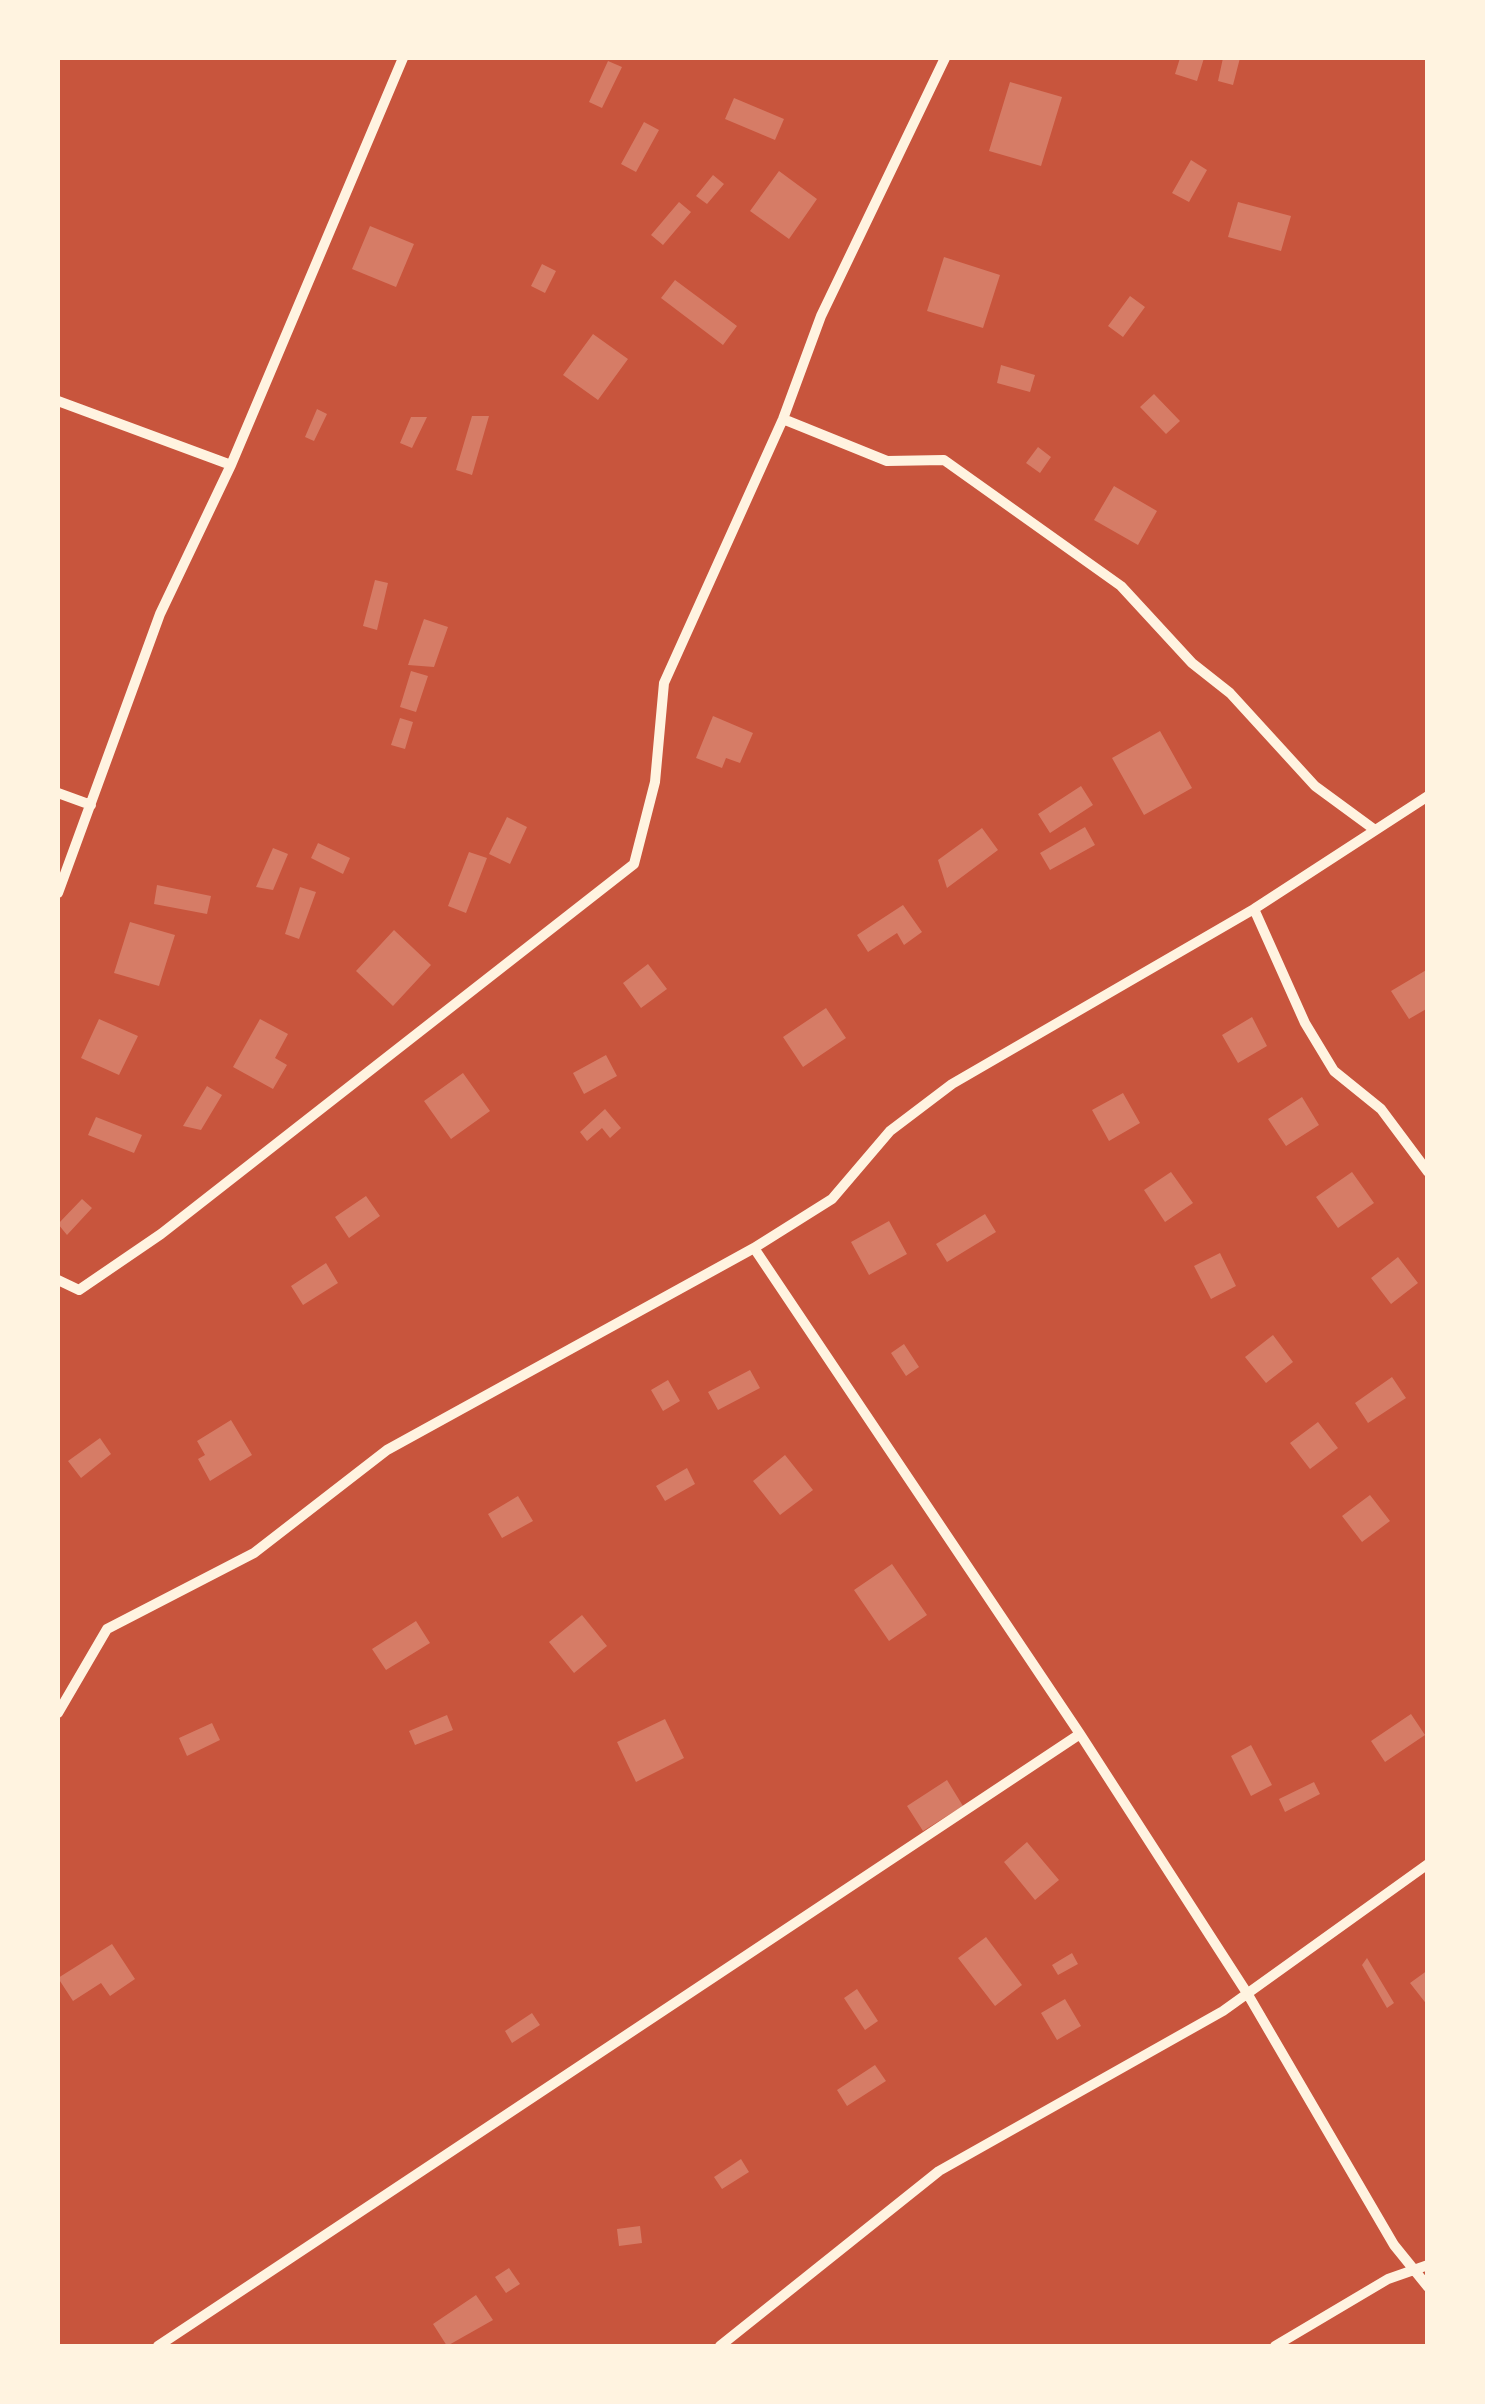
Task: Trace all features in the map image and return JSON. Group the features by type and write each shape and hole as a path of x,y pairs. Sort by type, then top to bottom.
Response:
{"street":[{"path":"58,893 160,614 231,466 403,58"},
{"path":"58,1280 79,1290 161,1234 634,864 655,782 664,683 783,419 821,316 945,58"},
{"path":"58,400 231,466"},
{"path":"783,419 888,461 944,460 1122,586 1192,663 1230,693 1315,786 1375,830"},
{"path":"58,793 91,805"},
{"path":"58,1713 107,1628 254,1552 387,1450 754,1248 832,1199 890,1131 952,1084 1254,909 1428,796"},
{"path":"1254,909 1305,1023 1334,1072 1381,1109 1428,1172"},
{"path":"754,1248 1080,1734 1247,1993 1394,2245 1423,2268 1428,2287"},
{"path":"158,2346 1080,1734"},
{"path":"720,2346 939,2171 1247,1993 1428,1864"},
{"path":"1275,2346 1388,2279 1423,2268"}],"building":[{"path":"1180,58 1204,58 1197,81 1175,74"},
{"path":"1223,58 1240,58 1233,85 1218,81"},
{"path":"608,61 622,67 602,108 589,102"},
{"path":"1010,82 1062,97 1041,166 989,151"},
{"path":"734,98 784,119 775,140 725,119"},
{"path":"644,122 659,130 636,172 621,164"},
{"path":"1191,160 1207,170 1189,202 1172,193"},
{"path":"779,171 817,199 789,239 750,211"},
{"path":"713,175 724,184 707,204 696,196"},
{"path":"679,202 691,212 663,245 651,235"},
{"path":"1238,202 1291,216 1281,251 1228,237"},
{"path":"370,226 414,244 396,287 352,269"},
{"path":"944,257 1000,275 983,328 927,311"},
{"path":"542,264 556,271 545,293 531,286"},
{"path":"675,280 737,326 723,345 661,298"},
{"path":"1130,296 1145,307 1123,337 1108,326"},
{"path":"593,334 628,359 598,400 563,375"},
{"path":"1001,365 1035,375 1030,392 997,383"},
{"path":"1154,394 1180,421 1166,434 1140,407"},
{"path":"317,409 327,414 314,441 305,437"},
{"path":"472,416 489,416 472,475 456,470"},
{"path":"411,417 427,417 412,448 400,443"},
{"path":"1038,447 1051,457 1040,473 1026,463"},
{"path":"1114,486 1157,511 1138,545 1094,520"},
{"path":"375,580 388,583 377,630 363,626"},
{"path":"424,619 448,627 434,667 408,665"},
{"path":"411,671 428,676 416,712 400,707"},
{"path":"713,716 753,733 740,763 726,758 722,768 696,758"},
{"path":"400,718 413,722 405,749 391,745"},
{"path":"1160,731 1192,788 1144,815 1112,758"},
{"path":"1081,786 1093,805 1050,833 1038,814"},
{"path":"507,817 527,827 510,864 489,854"},
{"path":"1085,827 1095,845 1050,870 1040,853"},
{"path":"982,828 998,850 947,888 938,860"},
{"path":"318,843 350,858 343,874 311,858"},
{"path":"273,848 288,854 273,890 256,887"},
{"path":"469,852 487,858 466,913 448,906"},
{"path":"157,885 211,896 207,914 154,904"},
{"path":"300,887 316,892 299,939 285,934"},
{"path":"903,905 922,932 904,945 897,933 868,952 857,935"},
{"path":"130,922 175,935 159,986 114,973"},
{"path":"394,930 431,965 393,1006 356,971"},
{"path":"648,964 667,989 641,1008 623,983"},
{"path":"1428,969 1428,1008 1409,1019 1391,991"},
{"path":"826,1008 846,1038 803,1067 783,1037"},
{"path":"1252,1017 1267,1046 1238,1063 1222,1035"},
{"path":"99,1019 138,1036 119,1075 81,1058"},
{"path":"260,1019 288,1034 275,1058 287,1065 273,1089 233,1067"},
{"path":"606,1055 617,1076 584,1094 573,1073"},
{"path":"463,1073 490,1111 451,1139 424,1101"},
{"path":"207,1086 222,1095 201,1130 183,1126"},
{"path":"1123,1093 1140,1123 1109,1141 1092,1110"},
{"path":"1302,1097 1319,1125 1286,1146 1268,1119"},
{"path":"605,1109 621,1128 610,1138 602,1128 587,1141 580,1132"},
{"path":"96,1117 142,1135 134,1153 88,1135"},
{"path":"1171,1172 1193,1203 1165,1222 1144,1190"},
{"path":"1352,1172 1374,1203 1338,1228 1316,1197"},
{"path":"366,1196 380,1216 349,1238 335,1217"},
{"path":"82,1199 92,1208 67,1235 58,1224"},
{"path":"985,1214 996,1232 947,1262 936,1244"},
{"path":"889,1221 907,1254 869,1275 851,1242"},
{"path":"1220,1253 1236,1286 1211,1299 1194,1266"},
{"path":"1398,1257 1418,1283 1391,1304 1371,1278"},
{"path":"326,1263 338,1283 303,1305 291,1286"},
{"path":"1273,1335 1293,1362 1266,1383 1245,1357"},
{"path":"904,1344 919,1367 906,1376 891,1353"},
{"path":"750,1370 760,1388 718,1410 708,1392"},
{"path":"1392,1377 1406,1398 1368,1423 1355,1403"},
{"path":"668,1380 680,1401 663,1411 651,1390"},
{"path":"231,1420 252,1455 210,1481 198,1459 205,1455 197,1441"},
{"path":"1318,1422 1338,1448 1310,1469 1290,1443"},
{"path":"100,1438 111,1454 81,1478 68,1461"},
{"path":"785,1455 813,1490 780,1515 753,1481"},
{"path":"687,1468 695,1484 665,1501 656,1486"},
{"path":"1370,1495 1390,1521 1362,1542 1342,1516"},
{"path":"518,1496 533,1521 502,1538 488,1514"},
{"path":"892,1564 927,1615 889,1641 854,1590"},
{"path":"582,1615 607,1646 574,1673 549,1642"},
{"path":"416,1621 430,1643 386,1670 372,1649"},
{"path":"1411,1714 1425,1735 1385,1762 1371,1741"},
{"path":"447,1715 453,1730 415,1745 409,1731"},
{"path":"665,1719 684,1758 636,1782 617,1742"},
{"path":"212,1723 220,1740 187,1756 179,1738"},
{"path":"1251,1745 1272,1785 1251,1796 1231,1756"},
{"path":"947,1780 963,1806 923,1831 907,1806"},
{"path":"1314,1782 1320,1794 1285,1812 1279,1799"},
{"path":"1027,1842 1059,1880 1035,1900 1004,1862"},
{"path":"986,1937 1022,1985 995,2006 958,1958"},
{"path":"112,1944 135,1979 110,1996 101,1983 73,2001 58,1978"},
{"path":"1072,1953 1078,1964 1058,1975 1052,1965"},
{"path":"1367,1958 1394,2003 1387,2008 1362,1965"},
{"path":"1428,1970 1428,2006 1410,1983"},
{"path":"857,1989 878,2021 865,2030 844,1998"},
{"path":"1065,1999 1081,2026 1057,2040 1041,2013"},
{"path":"532,2013 540,2025 512,2043 505,2031"},
{"path":"875,2065 886,2081 847,2106 837,2090"},
{"path":"741,2159 749,2172 722,2189 714,2177"},
{"path":"640,2226 642,2243 619,2246 617,2229"},
{"path":"509,2268 520,2284 506,2293 495,2277"},
{"path":"476,2295 493,2320 447,2346 433,2324"}]}
